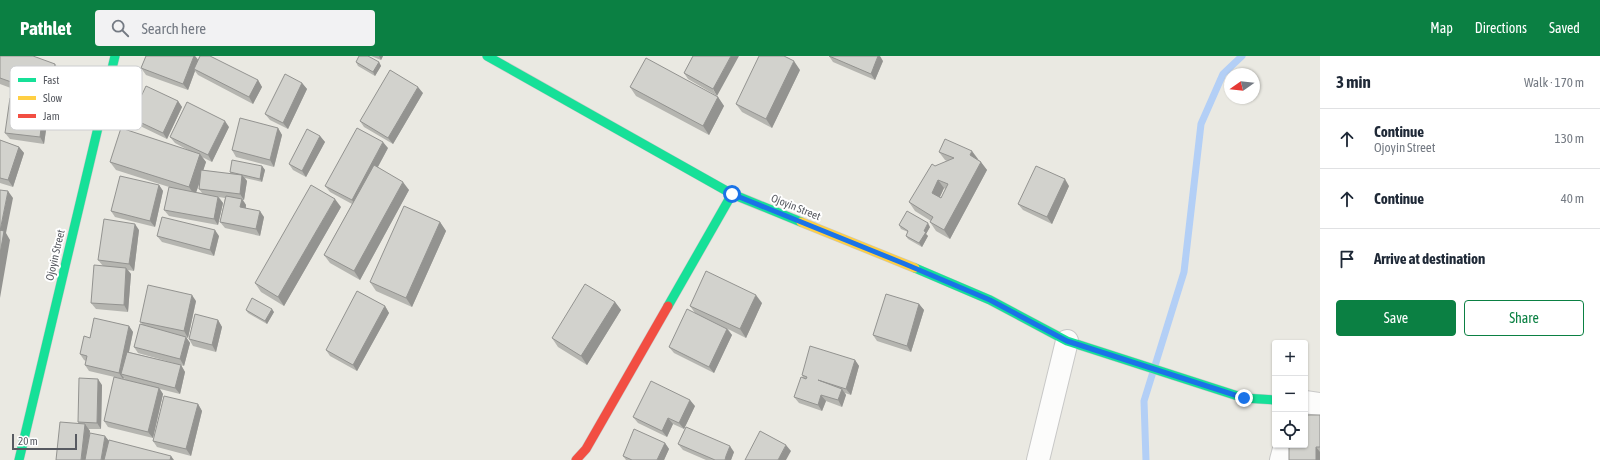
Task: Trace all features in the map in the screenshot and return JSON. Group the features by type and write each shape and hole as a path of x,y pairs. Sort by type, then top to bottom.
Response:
{"street":[{"name":"Ojoyin Street","path":"113,66 115,56"},
{"name":"Ojoyin Street","path":"488,56 732,194 990,300 1067,341 1244,398 1272,400"},
{"name":"Ojoyin Street","path":"19,460 97,130"},
{"path":"576,460 586,449 732,194"},
{"path":"1038,460 1067,341"},
{"path":"1308,402 1320,404"},
{"path":"1281,460 1284,448"}],"building":[{"path":"0,56 33,56 55,64 54,66 10,66 10,82 0,78"},
{"path":"146,56 194,56 183,84 142,68"},
{"path":"200,56 210,56 258,80 249,97 194,69"},
{"path":"359,56 368,56 379,62 373,72 356,62"},
{"path":"693,56 731,56 713,89 684,73"},
{"path":"759,56 784,56 794,61 766,119 736,104"},
{"path":"829,56 878,56 871,74"},
{"path":"646,58 718,97 703,126 630,87"},
{"path":"390,70 418,87 388,138 360,121"},
{"path":"285,74 302,83 283,123 265,114"},
{"path":"146,86 178,101 163,133 142,123 142,95"},
{"path":"10,98 10,130 41,130 40,137 5,133"},
{"path":"187,102 225,121 208,155 170,137"},
{"path":"240,118 278,128 270,160 232,150"},
{"path":"357,128 383,142 352,200 325,186"},
{"path":"307,129 320,136 302,171 289,164"},
{"path":"120,130 127,130 200,154 189,187 110,162"},
{"path":"945,139 972,151 970,155 981,162 944,230 930,222 933,217 909,202 932,164 935,166 954,158 939,152","holes":["938,180 948,184 941,198 932,193"]},
{"path":"0,140 19,147 8,180 0,178"},
{"path":"232,160 262,166 260,179 230,172"},
{"path":"374,165 403,182 354,271 324,255"},
{"path":"1036,166 1065,179 1047,217 1018,204"},
{"path":"201,170 242,175 240,194 199,189"},
{"path":"120,176 159,185 150,221 111,211"},
{"path":"311,185 335,199 278,297 255,283"},
{"path":"169,187 218,197 214,219 164,210"},
{"path":"0,190 8,191 0,231"},
{"path":"226,196 242,199 240,207 260,211 256,229 220,222"},
{"path":"404,206 440,222 406,298 370,282"},
{"path":"907,211 928,223 924,231 926,232 919,243 906,236 908,231 899,225"},
{"path":"162,217 215,230 210,250 157,236"},
{"path":"104,219 135,224 129,264 98,260"},
{"path":"0,230 4,231 0,254"},
{"path":"94,265 126,268 124,305 91,303"},
{"path":"706,271 756,295 740,329 690,306"},
{"path":"585,284 615,302 581,356 552,338"},
{"path":"148,285 192,295 184,331 140,322"},
{"path":"357,291 385,306 353,365 326,350"},
{"path":"886,294 919,304 907,346 873,335"},
{"path":"252,298 272,309 265,321 246,310"},
{"path":"687,309 727,329 709,367 669,347"},
{"path":"195,314 218,320 212,345 189,339"},
{"path":"94,318 129,326 119,373 85,365 87,356 80,354 84,336 90,338"},
{"path":"140,324 186,337 180,359 134,347"},
{"path":"810,346 855,360 846,389 818,380 842,389 838,400 821,395 818,405 794,397 801,377 806,379 807,377 802,375"},
{"path":"127,352 181,365 175,388 121,374"},
{"path":"114,377 159,388 148,432 104,421"},
{"path":"79,378 98,379 97,423 78,422"},
{"path":"651,381 690,400 679,423 668,418 662,431 633,417"},
{"path":"164,396 198,404 186,449 153,441"},
{"path":"1308,415 1320,415 1320,447 1316,447 1316,460 1289,460 1289,448 1308,448"},
{"path":"60,422 85,424 81,460 56,460"},
{"path":"686,427 730,446 725,460 715,460 678,444"},
{"path":"634,429 665,443 657,460 632,460 623,456"},
{"path":"760,431 786,445 778,460 745,460"},
{"path":"90,433 105,436 101,460 85,460"},
{"path":"109,440 171,456 170,460 104,460"}],"waterway":[{"path":"1146,460 1144,401 1184,272 1201,124 1223,74 1242,56"}],"traffic: fast":[{"path":"113,66 115,56"},
{"path":"487,56 732,194 801,222"},
{"path":"19,460 97,130"},
{"path":"668,306 732,194"},
{"path":"915,268 990,300 1067,341 1244,398 1272,400"}],"traffic: slow":[{"path":"801,222 915,268"}],"traffic: jam":[{"path":"576,460 586,449 668,306"}],"route":[{"path":"732,194 990,300 1067,341 1244,398"}]}
